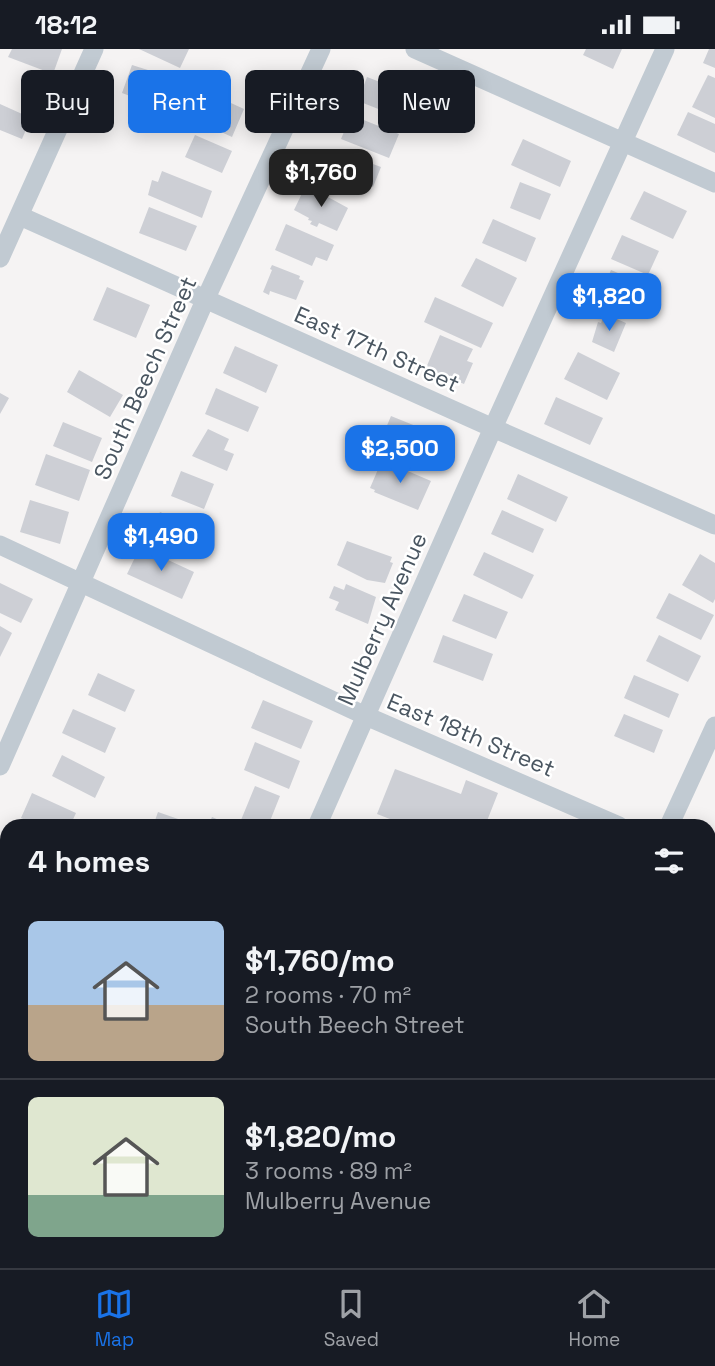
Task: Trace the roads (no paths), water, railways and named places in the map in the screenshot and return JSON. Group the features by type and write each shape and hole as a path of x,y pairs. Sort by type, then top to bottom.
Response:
{"street":[{"path":"0,258 94,49"},
{"name":"South Beech Street","path":"0,766 206,298 321,49"},
{"path":"415,49 715,183"},
{"name":"Mulberry Avenue","path":"320,819 664,49"},
{"name":"East 17th Street","path":"20,216 715,525"},
{"name":"East 18th Street","path":"0,545 366,716 603,819"},
{"path":"672,819 715,726"}]}
